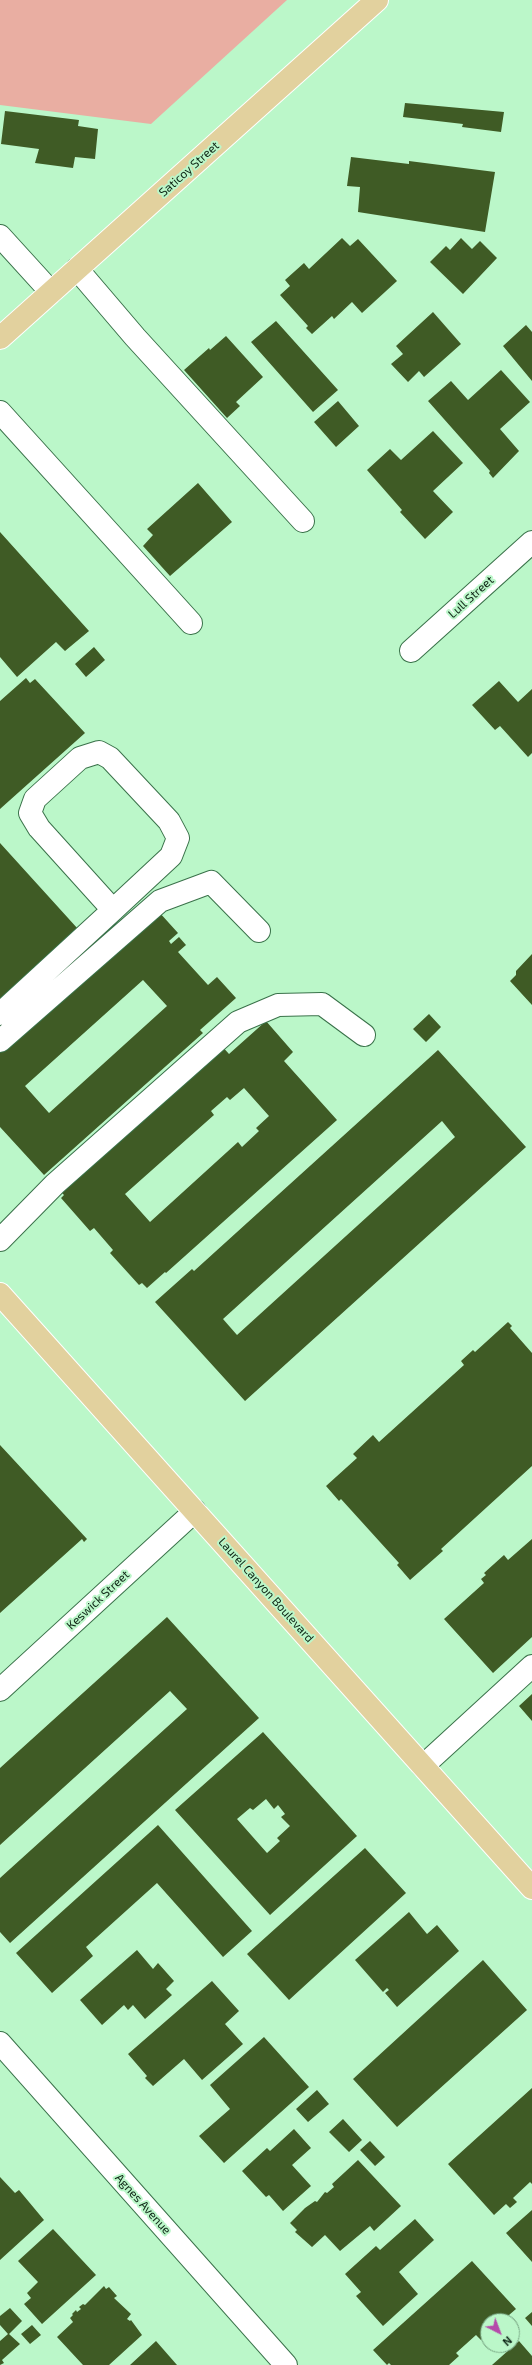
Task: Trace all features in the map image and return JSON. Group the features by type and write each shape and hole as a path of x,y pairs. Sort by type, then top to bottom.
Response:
{"main road":[{"name":"Saticoy Street","path":"0,338 377,0"},
{"name":"Laurel Canyon Boulevard","path":"0,1294 532,1888"}],"street":[{"path":"0,236 51,292"},
{"path":"77,269 140,342 304,521"},
{"path":"0,412 191,623"},
{"name":"Lull Street","path":"411,651 532,542"},
{"path":"0,1014 113,910 171,856 178,838 169,821 110,758 100,752 80,758 35,799 30,813 39,828 113,910"},
{"path":"0,1042 160,901 211,882 259,931"},
{"path":"0,1240 55,1184 238,1022 278,1005 322,1004 364,1035"},
{"name":"Keswick Street","path":"0,1690 195,1510"},
{"path":"423,1766 532,1666"},
{"name":"Agnes Avenue","path":"0,2043 286,2365"}],"shaded area":[{"path":"0,0 287,0 151,124 0,105"}],"building":[{"path":"405,103 504,112 501,132 462,127 463,124 403,117"},
{"path":"5,111 79,120 78,126 98,129 95,159 75,157 73,168 35,163 39,149 1,144"},
{"path":"351,157 409,164 409,161 495,172 485,232 358,212 360,187 347,186"},
{"path":"342,238 350,246 358,239 397,281 362,313 352,302 334,319 332,316 312,334 306,328 308,326 280,295 290,286 285,280 304,263 309,269"},
{"path":"461,238 472,249 480,241 497,258 463,294 430,262 446,246 450,250"},
{"path":"433,312 461,344 424,377 419,371 408,382 391,364 403,354 396,346"},
{"path":"276,321 338,390 313,412 251,342"},
{"path":"526,325 532,332 532,381 503,346"},
{"path":"226,336 263,377 236,402 240,406 227,418 184,370 209,348 210,350"},
{"path":"501,370 530,402 500,429 519,451 493,478 489,473 490,471 428,401 451,381 468,400"},
{"path":"338,401 359,426 336,447 314,422"},
{"path":"433,431 463,463 433,491 453,512 425,539 400,512 402,510 367,470 390,449 401,460"},
{"path":"198,483 232,522 170,576 143,546 153,535 147,529"},
{"path":"0,532 89,631 65,651 56,642 17,677 0,657"},
{"path":"94,647 105,660 86,677 75,664"},
{"path":"26,678 30,683 35,679 85,733 0,809 0,701"},
{"path":"499,681 518,702 532,689 532,753 528,757 500,726 495,730 472,705"},
{"path":"0,843 78,929 0,1000"},
{"path":"159,912 178,933 169,941 171,944 179,937 186,945 178,952 208,985 217,977 236,998 200,1030 203,1033 44,1175 0,1127 0,1049","holes":["143,980 167,1006 49,1113 25,1086"]},
{"path":"532,954 532,1005 510,981 516,975 516,971"},
{"path":"429,1014 441,1027 426,1042 413,1029"},
{"path":"266,1021 293,1052 284,1061 337,1120 166,1273 165,1272 147,1288 142,1283 139,1285 110,1253 113,1250 94,1228 90,1231 61,1198 64,1195 60,1191 220,1044 229,1054","holes":["244,1088 269,1116 256,1128 259,1131 242,1147 238,1142 150,1222 125,1194 214,1115 211,1111 227,1097 230,1100"]},
{"path":"438,1050 526,1147 245,1401 155,1302 192,1269 194,1271","holes":["442,1121 455,1137 237,1335 223,1319"]},
{"path":"508,1322 512,1326 510,1328 532,1353 532,1466 441,1549 443,1551 410,1580 397,1565 399,1563 341,1499 339,1501 326,1486 357,1458 353,1454 373,1435 379,1442 464,1365 461,1361 473,1350 475,1352"},
{"path":"0,1445 87,1539 84,1542 82,1539 0,1613"},
{"path":"532,1539 532,1637 493,1673 444,1619 484,1583 481,1579 486,1575 484,1573 504,1555 508,1560"},
{"path":"167,1617 259,1718 10,1943 0,1932 0,1878 187,1709 170,1691 0,1845 0,1768"},
{"path":"532,1694 532,1721 519,1706"},
{"path":"263,1732 357,1836 270,1915 175,1810","holes":["266,1799 274,1809 278,1805 285,1814 281,1817 290,1826 277,1838 280,1841 267,1853 237,1819 250,1808 253,1810"]},
{"path":"158,1825 252,1931 223,1957 157,1883 86,1947 93,1956 52,1993 16,1953"},
{"path":"365,1848 406,1893 289,2000 247,1954"},
{"path":"409,1912 427,1934 437,1925 459,1951 397,2007 385,1993 389,1990 387,1988 383,1992 355,1960"},
{"path":"137,1950 153,1969 158,1963 174,1981 166,1989 172,1995 145,2019 133,2005 128,2010 124,2005 102,2025 80,2000"},
{"path":"483,1960 527,2010 397,2127 353,2079"},
{"path":"212,1981 239,2011 225,2024 243,2044 202,2080 184,2059 153,2086 145,2078 147,2076 128,2054"},
{"path":"264,2037 309,2087 224,2163 199,2136 230,2109 210,2085"},
{"path":"532,2088 532,2184 530,2182 513,2198 517,2202 510,2208 506,2204 494,2215 448,2164"},
{"path":"317,2090 329,2104 308,2122 296,2109"},
{"path":"343,2119 362,2140 349,2152 329,2132"},
{"path":"294,2129 311,2148 292,2165 311,2186 283,2211 269,2195 266,2197 242,2171 267,2148 270,2151"},
{"path":"370,2141 385,2157 375,2166 360,2150"},
{"path":"358,2160 401,2206 374,2231 370,2226 340,2251 325,2235 312,2247 295,2232 297,2230 290,2223 305,2208 315,2201 317,2202 325,2192 327,2193 334,2187 332,2184"},
{"path":"0,2177 15,2193 19,2190 44,2220 0,2260"},
{"path":"532,2210 532,2262 506,2233"},
{"path":"415,2219 434,2240 399,2272 418,2294 383,2326 356,2296 361,2292 345,2274 376,2246 380,2250"},
{"path":"53,2229 96,2275 42,2324 24,2304 31,2298 27,2293 38,2282 18,2261"},
{"path":"472,2261 516,2309 511,2313 480,2313 480,2339 476,2335 456,2353 459,2356 449,2365 391,2365 389,2363 387,2365 373,2350"},
{"path":"104,2286 106,2289 109,2287 117,2296 114,2298 131,2314 127,2319 130,2321 131,2320 142,2335 109,2365 83,2365 57,2337 73,2322 70,2318 73,2315 72,2314 76,2310 77,2312 81,2309 79,2307 83,2304 85,2305"},
{"path":"10,2308 22,2321 9,2334 20,2344 2,2360 4,2363 0,2365 0,2341 8,2334 0,2325 0,2316"},
{"path":"532,2312 532,2326 525,2318"},
{"path":"32,2325 41,2335 30,2344 21,2334"},
{"path":"156,2341 177,2365 130,2365"},
{"path":"520,2342 532,2356 532,2365 492,2365 506,2353 520,2353"}]}
